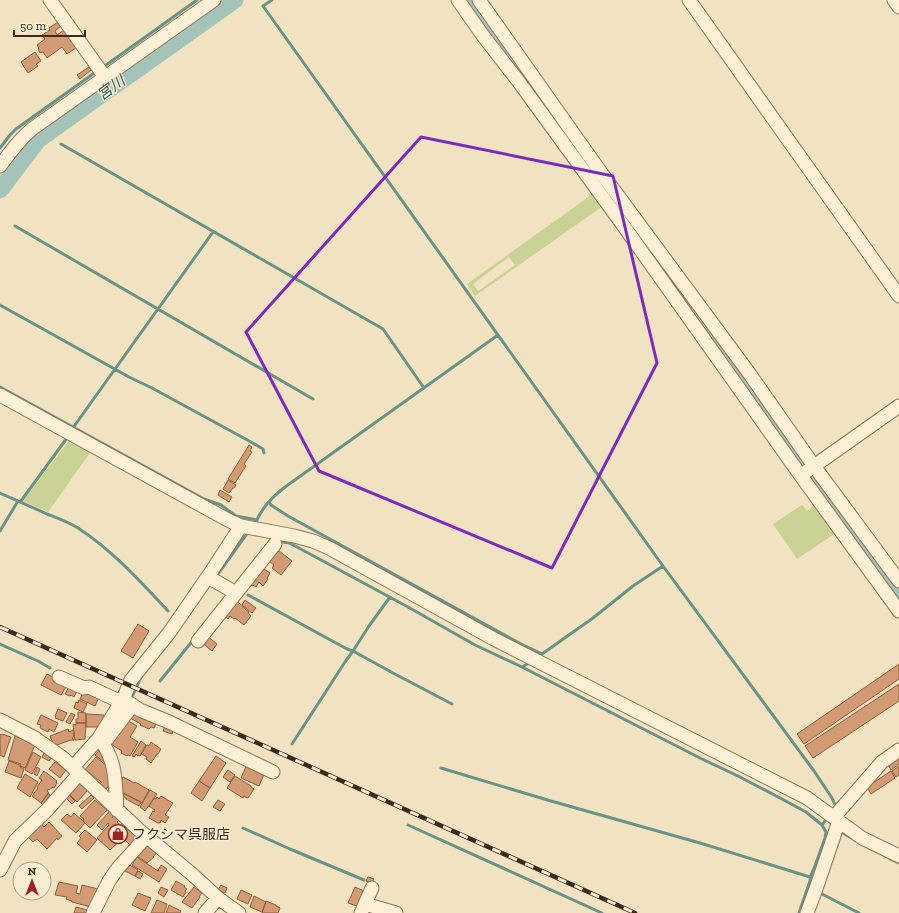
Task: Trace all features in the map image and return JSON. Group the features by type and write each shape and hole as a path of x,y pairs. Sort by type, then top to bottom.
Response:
{"street":[{"path":"50,0 105,77"},
{"path":"0,166 23,136 214,0"},
{"path":"458,0 484,37 525,78 607,180 742,378 808,470 899,611"},
{"path":"479,0 525,78"},
{"path":"689,0 899,296"},
{"path":"894,0 899,7"},
{"path":"0,395 228,520 241,526 313,541 329,548 494,639 807,798 862,838 899,856"},
{"path":"808,470 899,406"},
{"path":"808,470 899,581"},
{"path":"0,870 15,841 47,810 101,740 126,702 131,680 212,579 241,526"},
{"path":"198,641 234,591 275,544"},
{"path":"212,579 234,591"},
{"path":"59,677 84,688 89,687 126,702 140,710 169,722 273,772"},
{"path":"0,720 35,738 62,758 117,810 194,874 218,898 239,913"},
{"path":"101,740 110,755 114,767 117,810"},
{"path":"807,913 817,886 836,819 882,762 899,750"},
{"path":"93,913 109,881 118,868 147,836"},
{"path":"372,888 363,909 396,913"},
{"path":"204,913 218,898"}],"highlighted area":[{"path":"421,137 613,176 657,363 552,568 319,471 246,332"}],"green space":[{"path":"594,193 603,206 475,296 467,284","holes":["509,257 515,265 478,291 473,284"]},
{"path":"71,438 92,450 48,512 23,501"},
{"path":"816,504 836,533 797,559 773,524 802,505 807,511"}],"building":[{"path":"58,22 61,26 55,31 57,35 64,30 76,48 67,54 62,47 47,58 43,52 40,53 37,45 45,39 42,35"},
{"path":"35,52 41,61 36,64 38,66 28,73 21,62"},
{"path":"89,67 91,70 80,79 77,75"},
{"path":"249,445 252,447 250,451 252,452 244,464 246,466 235,483 228,479"},
{"path":"228,480 236,485 229,493 223,489"},
{"path":"220,490 232,497 229,502 218,495"},
{"path":"274,547 292,561 281,575 272,568 274,565 265,558"},
{"path":"257,565 270,573 263,586 259,582 256,587 246,582"},
{"path":"234,599 249,612 248,613 251,616 244,625 235,618 234,619 230,616 228,619 222,614"},
{"path":"245,600 256,608 252,613 242,605"},
{"path":"138,624 149,631 133,658 121,651"},
{"path":"206,635 217,644 212,651 201,642"},
{"path":"899,664 899,679 804,744 797,734"},
{"path":"47,674 67,685 61,695 41,685"},
{"path":"899,684 899,701 813,758 805,746"},
{"path":"70,685 78,689 74,697 65,694"},
{"path":"84,690 99,697 95,706 80,699"},
{"path":"79,700 87,704 83,712 74,708 76,702 78,703"},
{"path":"58,709 67,713 63,721 55,718"},
{"path":"132,709 157,722 154,728 151,727 149,729 130,718"},
{"path":"78,712 86,713 86,723 76,723 76,719 78,719"},
{"path":"71,713 75,715 70,724 66,722"},
{"path":"86,714 104,715 104,723 101,727 86,727"},
{"path":"41,715 58,723 54,732 49,729 48,732 40,728 41,725 37,724"},
{"path":"127,720 137,726 130,737 138,742 130,756 121,753 122,751 109,743"},
{"path":"76,723 86,723 85,739 75,740 73,724 76,725"},
{"path":"166,724 174,727 172,734 163,731"},
{"path":"68,729 69,732 73,730 74,733 72,739 74,740 54,746 50,736"},
{"path":"0,734 11,737 4,757 0,755"},
{"path":"15,736 35,745 25,768 20,766 21,764 8,760"},
{"path":"141,741 146,745 140,756 136,754 134,757 132,756"},
{"path":"151,742 161,749 151,763 146,759 147,757 141,754"},
{"path":"101,748 108,757 104,762 95,755"},
{"path":"33,752 41,757 32,774 25,770"},
{"path":"44,753 51,758 49,761 42,757"},
{"path":"899,755 899,764 891,770 887,763"},
{"path":"216,756 226,763 210,788 199,781"},
{"path":"96,757 113,771 115,779 106,789 100,784 101,782 88,772 87,774 84,771"},
{"path":"9,761 20,765 20,767 24,769 21,778 5,772"},
{"path":"55,762 66,770 60,778 49,769"},
{"path":"247,764 265,772 259,786 241,778"},
{"path":"899,766 899,775 896,777 892,771"},
{"path":"37,767 40,769 37,776 34,774"},
{"path":"228,770 235,775 230,782 223,777"},
{"path":"44,771 57,781 57,783 54,788 48,789 47,791 49,793 41,803 32,796 42,780 39,778"},
{"path":"891,771 895,778 871,794 867,787"},
{"path":"25,774 38,782 30,797 17,788"},
{"path":"119,776 122,778 119,783 121,792 119,785 118,778"},
{"path":"235,776 254,789 248,798 244,796 243,798 227,788"},
{"path":"123,777 149,790 142,803 121,792 119,783"},
{"path":"77,780 88,790 77,802 67,792"},
{"path":"199,781 210,788 202,801 191,793"},
{"path":"150,790 157,794 145,811 140,807"},
{"path":"121,792 141,802 139,806 126,799"},
{"path":"48,793 50,795 43,805 41,803"},
{"path":"69,795 75,801 72,804 66,798"},
{"path":"91,795 94,798 82,809 79,806"},
{"path":"161,796 173,803 165,815 169,817 165,823 161,820 160,823 158,823 149,818 155,810 149,806 154,798 156,799 157,797 159,799"},
{"path":"95,800 107,810 90,828 80,816"},
{"path":"218,800 225,804 220,811 213,807"},
{"name":"フクシマ呉服店","path":"111,810 115,814 112,818 115,815 120,820 117,822 125,829 127,826 140,838 132,847 123,838 110,850 97,838 109,825 108,823 102,830 97,825"},
{"path":"74,813 85,823 76,833 61,820 67,814 71,817"},
{"path":"40,822 44,827 49,822 62,836 58,840 57,838 47,849 37,839 33,842 27,836"},
{"path":"85,830 97,840 87,852 77,843 81,838 79,836"},
{"path":"144,840 158,851 147,863 137,857 131,864 126,860"},
{"path":"137,857 158,871 161,865 167,869 159,882 132,865"},
{"path":"125,862 138,870 135,876 121,869"},
{"path":"138,871 143,874 140,879 135,876"},
{"path":"368,877 374,879 372,883 366,881"},
{"path":"176,881 185,886 184,887 187,889 183,897 171,890"},
{"path":"59,882 78,886 76,893 80,894 82,885 98,889 91,907 72,902 66,899 67,897 55,895"},
{"path":"221,885 227,888 225,893 218,890"},
{"path":"161,887 168,890 164,897 158,893"},
{"path":"194,887 202,893 192,908 182,902"},
{"path":"355,887 364,891 357,906 348,903"},
{"path":"241,890 252,895 248,904 237,899"},
{"path":"138,893 151,898 145,911 132,905"},
{"path":"254,896 266,902 262,912 250,907"},
{"path":"157,900 167,904 164,913 151,913"},
{"path":"266,901 280,908 278,913 262,913"},
{"path":"169,905 181,911 180,913 166,913"},
{"path":"76,907 87,910 87,913 74,913"}],"waterway":[{"path":"102,68 197,0"},
{"name":"宮川","path":"0,190 38,140 235,0"},
{"path":"272,0 263,6 663,566 814,771 832,798 836,807"},
{"path":"469,0 846,525 899,596"},
{"path":"0,148 16,129 93,74"},
{"path":"46,135 52,139"},
{"path":"61,144 383,329 424,388"},
{"path":"15,226 313,399"},
{"path":"73,429 213,232"},
{"path":"0,305 129,377 251,442 263,449 264,453"},
{"path":"256,522 268,503 285,487 498,335"},
{"path":"0,387 204,499 221,505 236,516 257,520"},
{"path":"21,501 67,438"},
{"path":"0,493 78,528 125,566 168,611"},
{"path":"0,531 18,501"},
{"path":"269,502 271,505 288,516 521,644 542,654 593,618 633,586 663,566"},
{"path":"215,578 246,535"},
{"path":"278,541 289,543 297,547 475,645 522,667 529,663"},
{"path":"248,595 452,704"},
{"path":"292,744 345,662 390,597"},
{"path":"160,681 194,639"},
{"path":"0,644 50,668"},
{"path":"522,667 782,799 806,812 822,825"},
{"path":"130,701 142,675"},
{"path":"441,768 700,843 810,877"},
{"path":"799,913 825,838 826,832 822,825 825,821"},
{"path":"408,825 602,913"},
{"path":"243,828 364,880"},
{"path":"843,833 853,839"},
{"path":"890,859 899,863"},
{"path":"822,894 859,913"}],"railway":[{"path":"0,627 635,913"}],"place":[{"name":"フクシマ呉服店","path":"118,834"}]}
